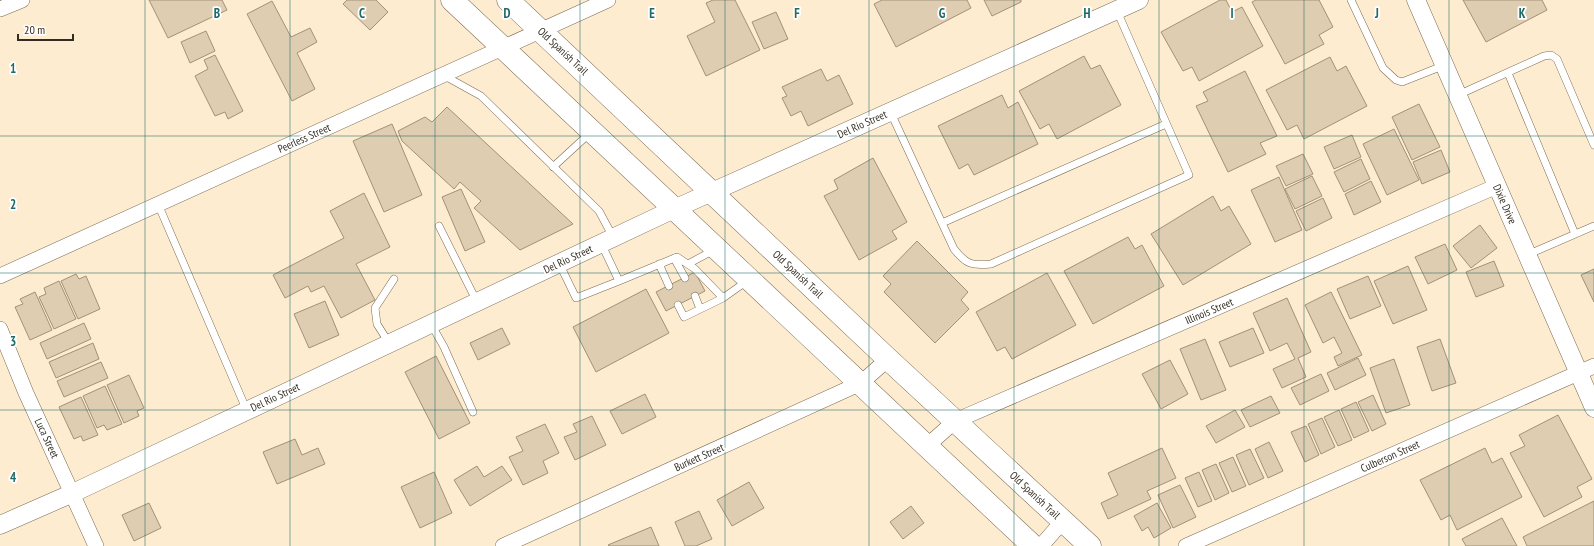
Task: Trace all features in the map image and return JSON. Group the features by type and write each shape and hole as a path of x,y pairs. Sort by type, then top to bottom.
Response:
{"main road":[{"path":"452,0 1034,546"},
{"name":"Old Spanish Trail","path":"508,0 888,359 1090,546"}],"street":[{"path":"0,9 22,0"},
{"name":"Peerless Street","path":"0,276 608,0"},
{"name":"Del Rio Street","path":"0,525 73,493 674,209 1139,0"},
{"name":"Dixie Drive","path":"1416,0 1527,255 1586,370 1594,408"},
{"name":"Illinois Street","path":"927,446 955,421 1497,186"},
{"name":"Luca Street","path":"0,328 26,393 96,546"},
{"name":"Burkett Street","path":"502,546 861,383 888,359"},
{"name":"Culberson Street","path":"1186,546 1586,370"},
{"path":"1041,546 1064,521"}],"lane":[{"path":"1351,0 1382,68 1396,80 1402,82 1445,65"},
{"path":"890,111 954,249 962,259 970,264 991,264 1189,174 1116,10"},
{"path":"1457,95 1544,56 1551,56 1558,59 1594,145"},
{"path":"1508,73 1575,234"},
{"path":"443,75 481,96 599,211 619,281"},
{"path":"942,223 1166,124"},
{"path":"553,166 592,132"},
{"path":"158,204 247,411"},
{"path":"439,226 477,302"},
{"path":"1527,255 1594,226"},
{"path":"688,264 716,248"},
{"path":"559,263 576,298 677,257 694,269 723,298"},
{"path":"674,258 685,278"},
{"path":"659,264 669,286"},
{"path":"389,343 377,324 375,308 394,279"},
{"path":"678,305 684,317 723,298 750,279"},
{"path":"695,296 700,309"},
{"path":"431,324 444,347 473,412"}],"building":[{"path":"149,0 222,0 227,10 168,38"},
{"path":"347,0 376,0 388,12 370,30 343,4"},
{"path":"713,0 735,0 760,50 706,76 687,36 715,22 706,3"},
{"path":"882,0 967,0 971,8 896,47 874,4"},
{"path":"984,0 1021,0 1021,2 992,16"},
{"path":"1220,0 1226,0 1232,12 1242,7 1263,46 1199,81 1192,67 1183,71 1161,32"},
{"path":"1256,0 1319,0 1333,27 1319,35 1324,44 1285,64 1252,2"},
{"path":"1463,0 1542,0 1547,10 1486,42"},
{"path":"272,1 291,37 310,28 317,42 297,53 315,89 292,101 247,14"},
{"path":"776,12 788,39 764,49 752,22"},
{"path":"206,31 215,51 190,63 181,42"},
{"path":"215,55 243,111 228,119 225,112 215,116 195,76 208,69 204,60"},
{"path":"1084,56 1091,69 1100,65 1121,105 1057,139 1049,124 1040,129 1019,91"},
{"path":"1330,57 1337,71 1346,66 1367,106 1304,139 1297,125 1287,130 1266,90"},
{"path":"821,69 827,81 839,75 853,104 808,126 801,111 791,116 782,98 787,96 782,87"},
{"path":"1245,71 1277,136 1260,143 1266,154 1228,172 1196,106 1208,101 1203,92"},
{"path":"1002,95 1008,108 1018,102 1038,144 974,175 968,164 959,169 938,126"},
{"path":"1419,104 1440,147 1412,160 1392,117"},
{"path":"447,107 573,224 520,250 474,208 481,201 460,182 454,189 402,141 398,131 425,117 432,122"},
{"path":"392,124 422,195 384,212 353,141"},
{"path":"1394,129 1419,180 1387,195 1363,144"},
{"path":"1352,135 1361,157 1334,169 1324,147"},
{"path":"1441,150 1450,172 1422,184 1413,162"},
{"path":"1303,154 1313,174 1286,186 1276,166"},
{"path":"873,158 907,222 892,231 897,239 859,260 824,196 838,189 834,180"},
{"path":"1361,159 1370,179 1344,192 1334,172"},
{"path":"1312,176 1322,196 1295,209 1285,189"},
{"path":"1279,177 1302,230 1275,242 1251,190"},
{"path":"1371,181 1381,202 1354,215 1345,194"},
{"path":"461,189 485,242 465,251 442,197"},
{"path":"364,193 390,247 356,264 375,300 341,318 324,286 311,292 308,286 285,298 273,275 344,238 330,211"},
{"path":"1213,196 1221,211 1229,206 1251,244 1183,285 1151,234"},
{"path":"1323,198 1332,218 1306,231 1296,211"},
{"path":"1480,225 1497,248 1471,268 1453,246"},
{"path":"1128,237 1135,249 1142,245 1164,286 1093,324 1064,271"},
{"path":"917,241 968,292 961,300 969,309 935,343 884,292 891,284 883,276"},
{"path":"1445,244 1457,270 1428,284 1415,257"},
{"path":"1494,261 1504,286 1476,297 1466,272"},
{"path":"1408,266 1427,310 1393,324 1374,281"},
{"path":"1594,269 1594,302 1581,275"},
{"path":"695,272 705,291 666,311 656,292"},
{"path":"1047,273 1076,325 1012,359 1005,347 997,351 976,312"},
{"path":"76,274 79,279 86,276 100,309 78,319 61,281"},
{"path":"1368,276 1381,306 1350,319 1337,289"},
{"path":"59,281 76,319 54,329 39,297 46,294 44,288"},
{"path":"646,289 669,333 596,372 573,327"},
{"path":"35,292 52,330 30,340 15,307 23,304 20,299"},
{"path":"1331,292 1362,355 1338,366 1334,357 1342,353 1334,337 1323,343 1305,305"},
{"path":"1287,298 1311,352 1298,358 1306,377 1282,388 1273,369 1295,359 1287,343 1270,351 1253,313"},
{"path":"325,301 339,335 309,348 294,314"},
{"path":"84,323 91,339 47,359 40,343"},
{"path":"502,328 510,344 478,360 470,343"},
{"path":"1253,328 1264,353 1230,367 1219,342"},
{"path":"1205,339 1226,390 1201,400 1180,349"},
{"path":"1440,339 1456,383 1432,391 1417,347"},
{"path":"93,343 99,359 56,378 49,362"},
{"path":"436,356 470,423 439,439 405,372"},
{"path":"1358,358 1366,375 1335,390 1327,373"},
{"path":"1394,359 1410,405 1386,413 1370,368"},
{"path":"1170,360 1188,394 1161,409 1142,374"},
{"path":"101,362 108,378 64,397 57,381"},
{"path":"1321,374 1329,391 1300,405 1291,388"},
{"path":"129,375 144,408 137,411 139,416 124,423 107,385"},
{"path":"105,386 122,424 107,430 104,425 97,428 83,396"},
{"path":"645,394 656,417 622,434 610,411"},
{"path":"1373,395 1386,424 1372,431 1358,402"},
{"path":"1271,396 1280,413 1250,427 1241,410"},
{"path":"81,397 98,435 83,441 81,436 74,439 59,407"},
{"path":"1356,402 1369,431 1354,438 1341,409"},
{"path":"1235,410 1245,427 1216,443 1206,426"},
{"path":"1339,410 1352,440 1338,446 1324,417"},
{"path":"1558,415 1592,479 1577,487 1582,497 1544,517 1510,453 1525,446 1519,435"},
{"path":"592,416 606,445 575,460 564,437 577,432 573,424"},
{"path":"1322,418 1335,447 1321,454 1308,424"},
{"path":"545,424 559,453 543,461 548,473 523,485 509,457 523,451 516,437"},
{"path":"1306,426 1319,455 1305,462 1291,432"},
{"path":"295,439 302,455 318,448 325,464 277,484 263,452"},
{"path":"1269,442 1283,471 1268,478 1255,449"},
{"path":"1162,448 1176,478 1147,491 1151,499 1108,519 1101,503 1118,495 1108,473"},
{"path":"1485,448 1492,463 1502,458 1522,497 1457,530 1450,515 1441,520 1420,480"},
{"path":"1250,449 1264,478 1249,485 1236,455"},
{"path":"1233,457 1246,486 1232,492 1219,463"},
{"path":"1216,464 1229,493 1215,500 1202,470"},
{"path":"477,466 484,477 502,466 512,480 470,506 454,480"},
{"path":"434,472 452,513 420,528 401,487"},
{"path":"1199,472 1212,501 1198,507 1185,478"},
{"path":"749,482 764,508 732,526 717,500"},
{"path":"1180,485 1196,517 1173,528 1158,495"},
{"path":"1594,501 1594,546 1527,546 1523,537"},
{"path":"149,503 161,528 134,541 122,515"},
{"path":"1157,503 1171,528 1154,538 1148,527 1142,531 1134,516"},
{"path":"911,506 924,523 903,539 890,522"},
{"path":"699,511 712,539 696,546 685,546 675,522"},
{"path":"1502,518 1517,546 1466,546 1462,539"},
{"path":"651,527 659,546 608,545"}]}
